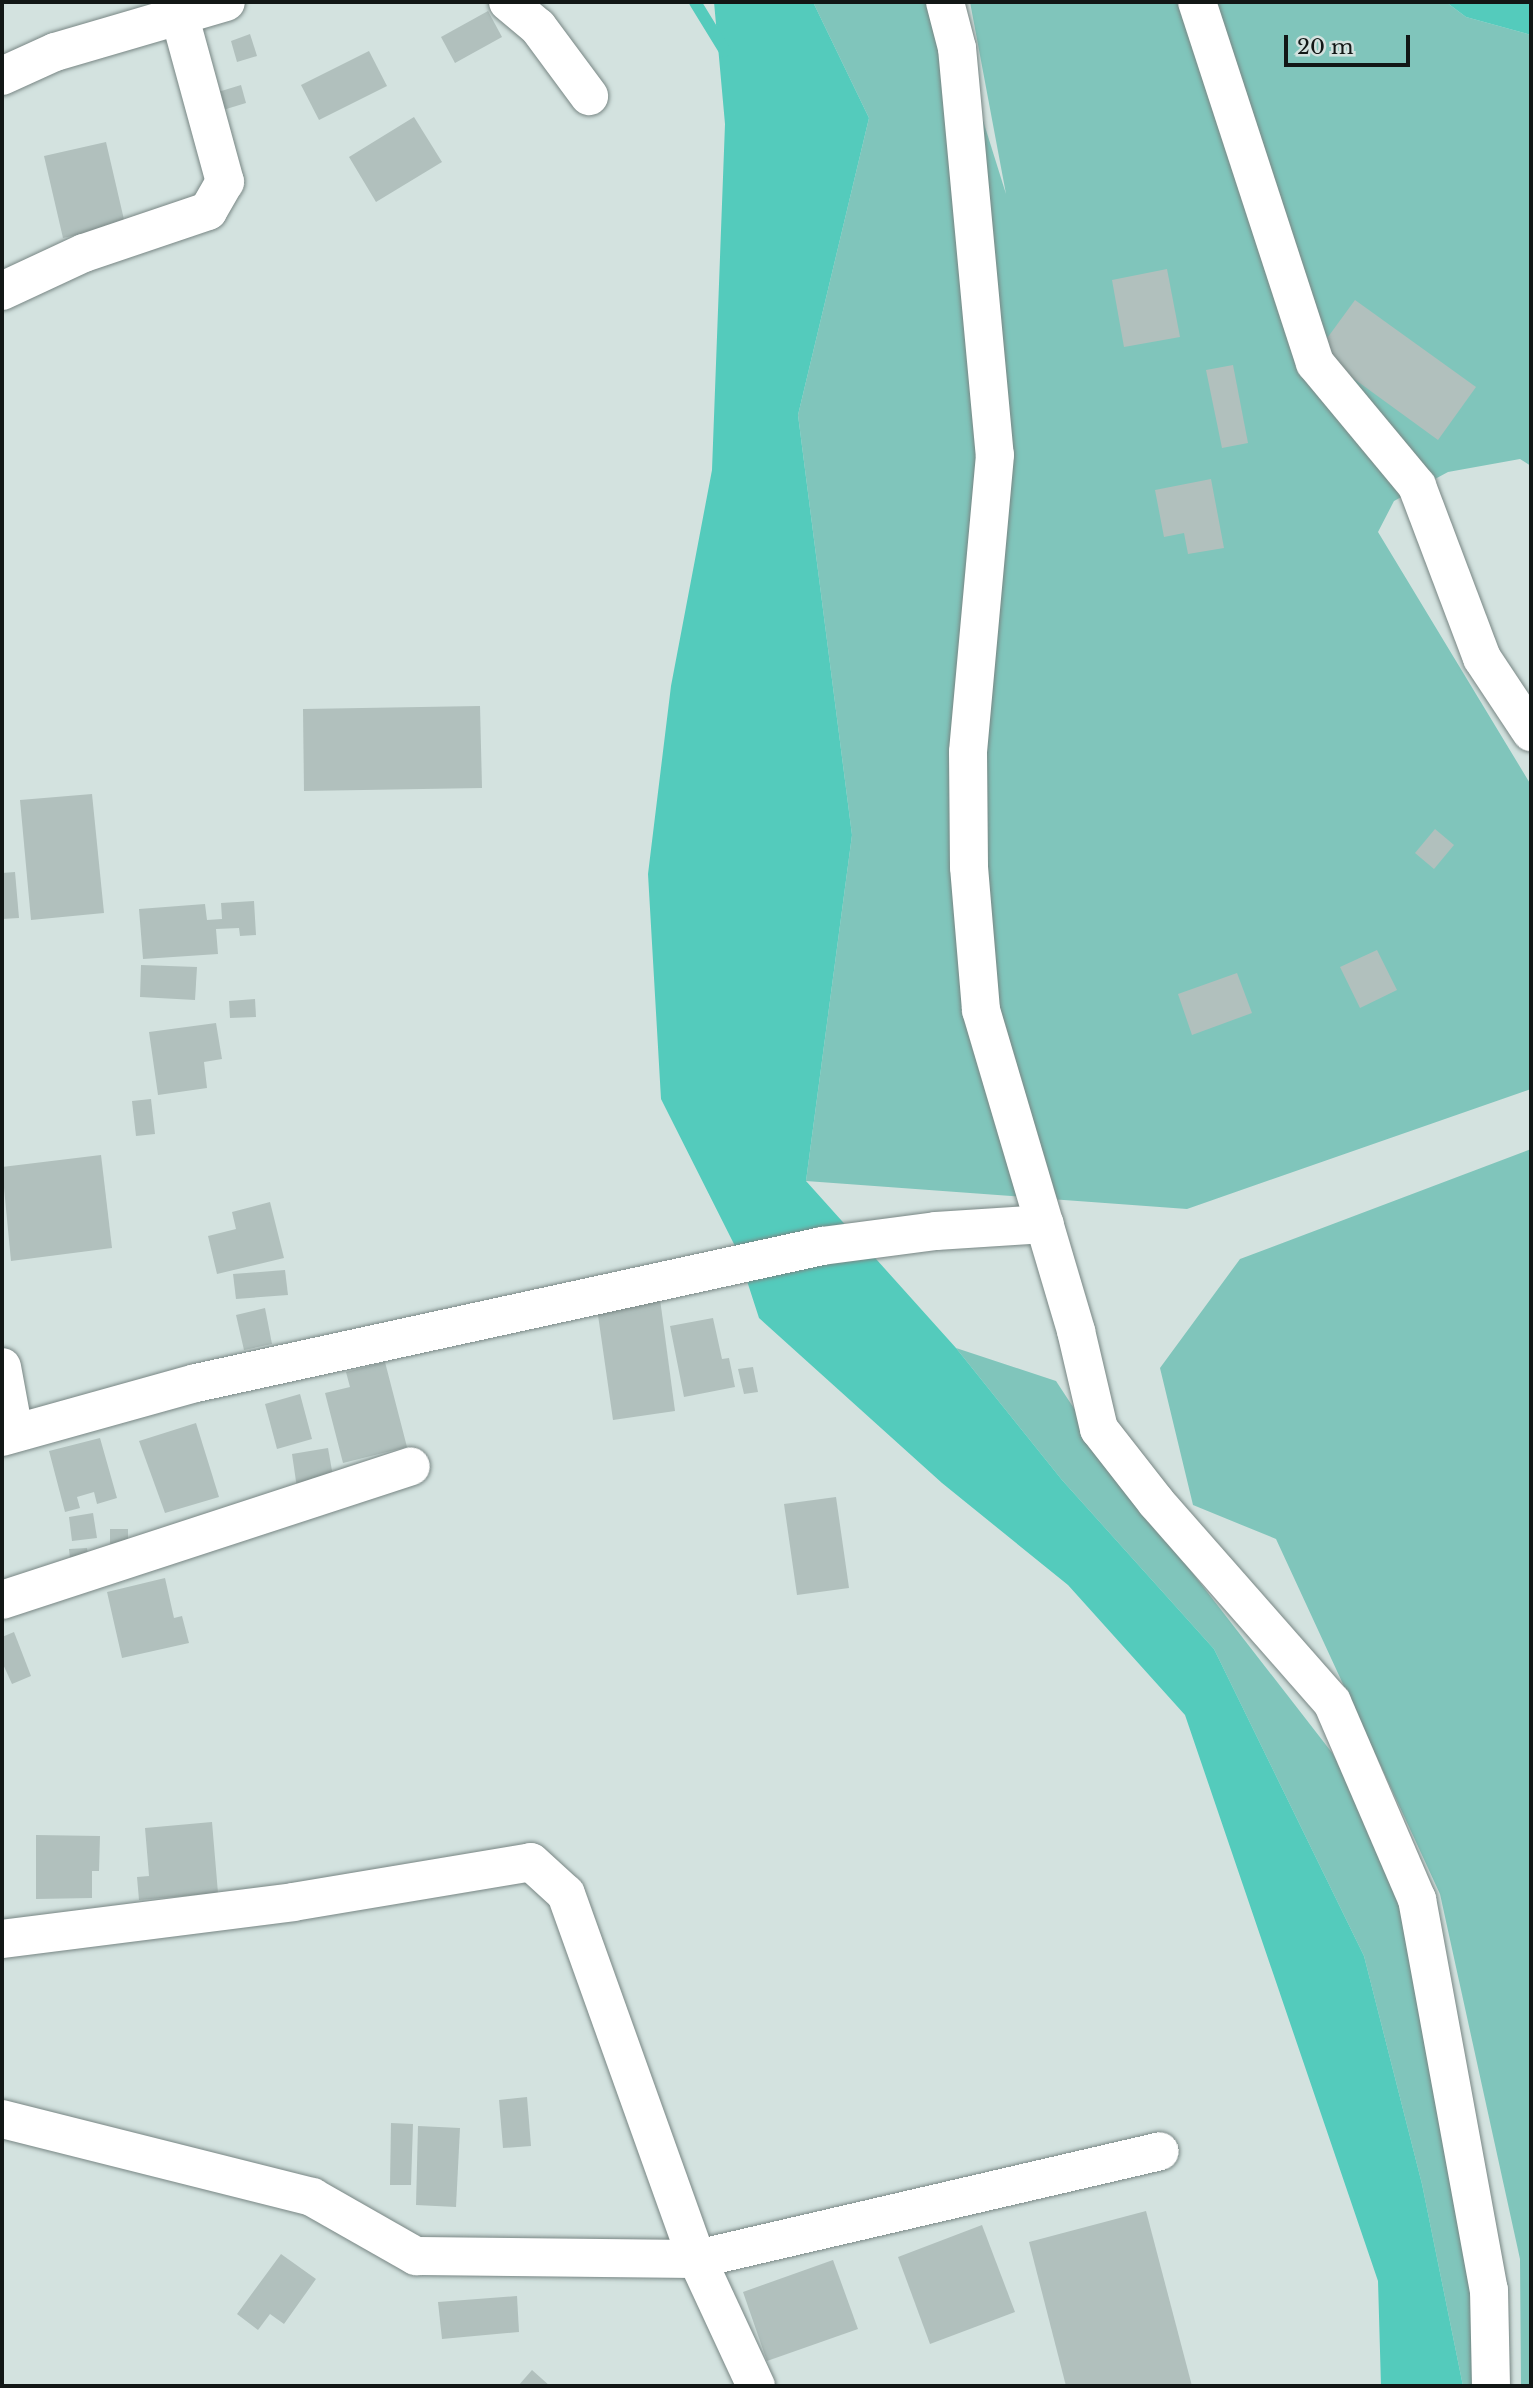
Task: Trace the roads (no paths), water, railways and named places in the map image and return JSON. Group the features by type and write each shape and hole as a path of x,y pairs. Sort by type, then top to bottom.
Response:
{"street":[{"path":"2,76 55,52 226,2"},
{"path":"508,2 538,27 589,96"},
{"path":"945,2 957,48 995,455 968,752 969,867 982,1010 1045,1224 1099,1429 1156,1502 1332,1702 1417,1899 1489,2290 1491,2386"},
{"path":"1197,2 1315,363 1417,486 1482,658 1531,732"},
{"path":"2,291 84,253 208,211 225,182 180,17"},
{"path":"2,1367 8,1435 196,1383 597,1299 822,1246 936,1231 1045,1224"},
{"path":"2,1600 411,1466"},
{"path":"2,1938 293,1902 531,1862 566,1894 697,2259 756,2386"},
{"path":"2,2119 312,2197 416,2256 697,2259 1160,2151"}],"waterway":[{"path":"695,2 725,51"}]}
